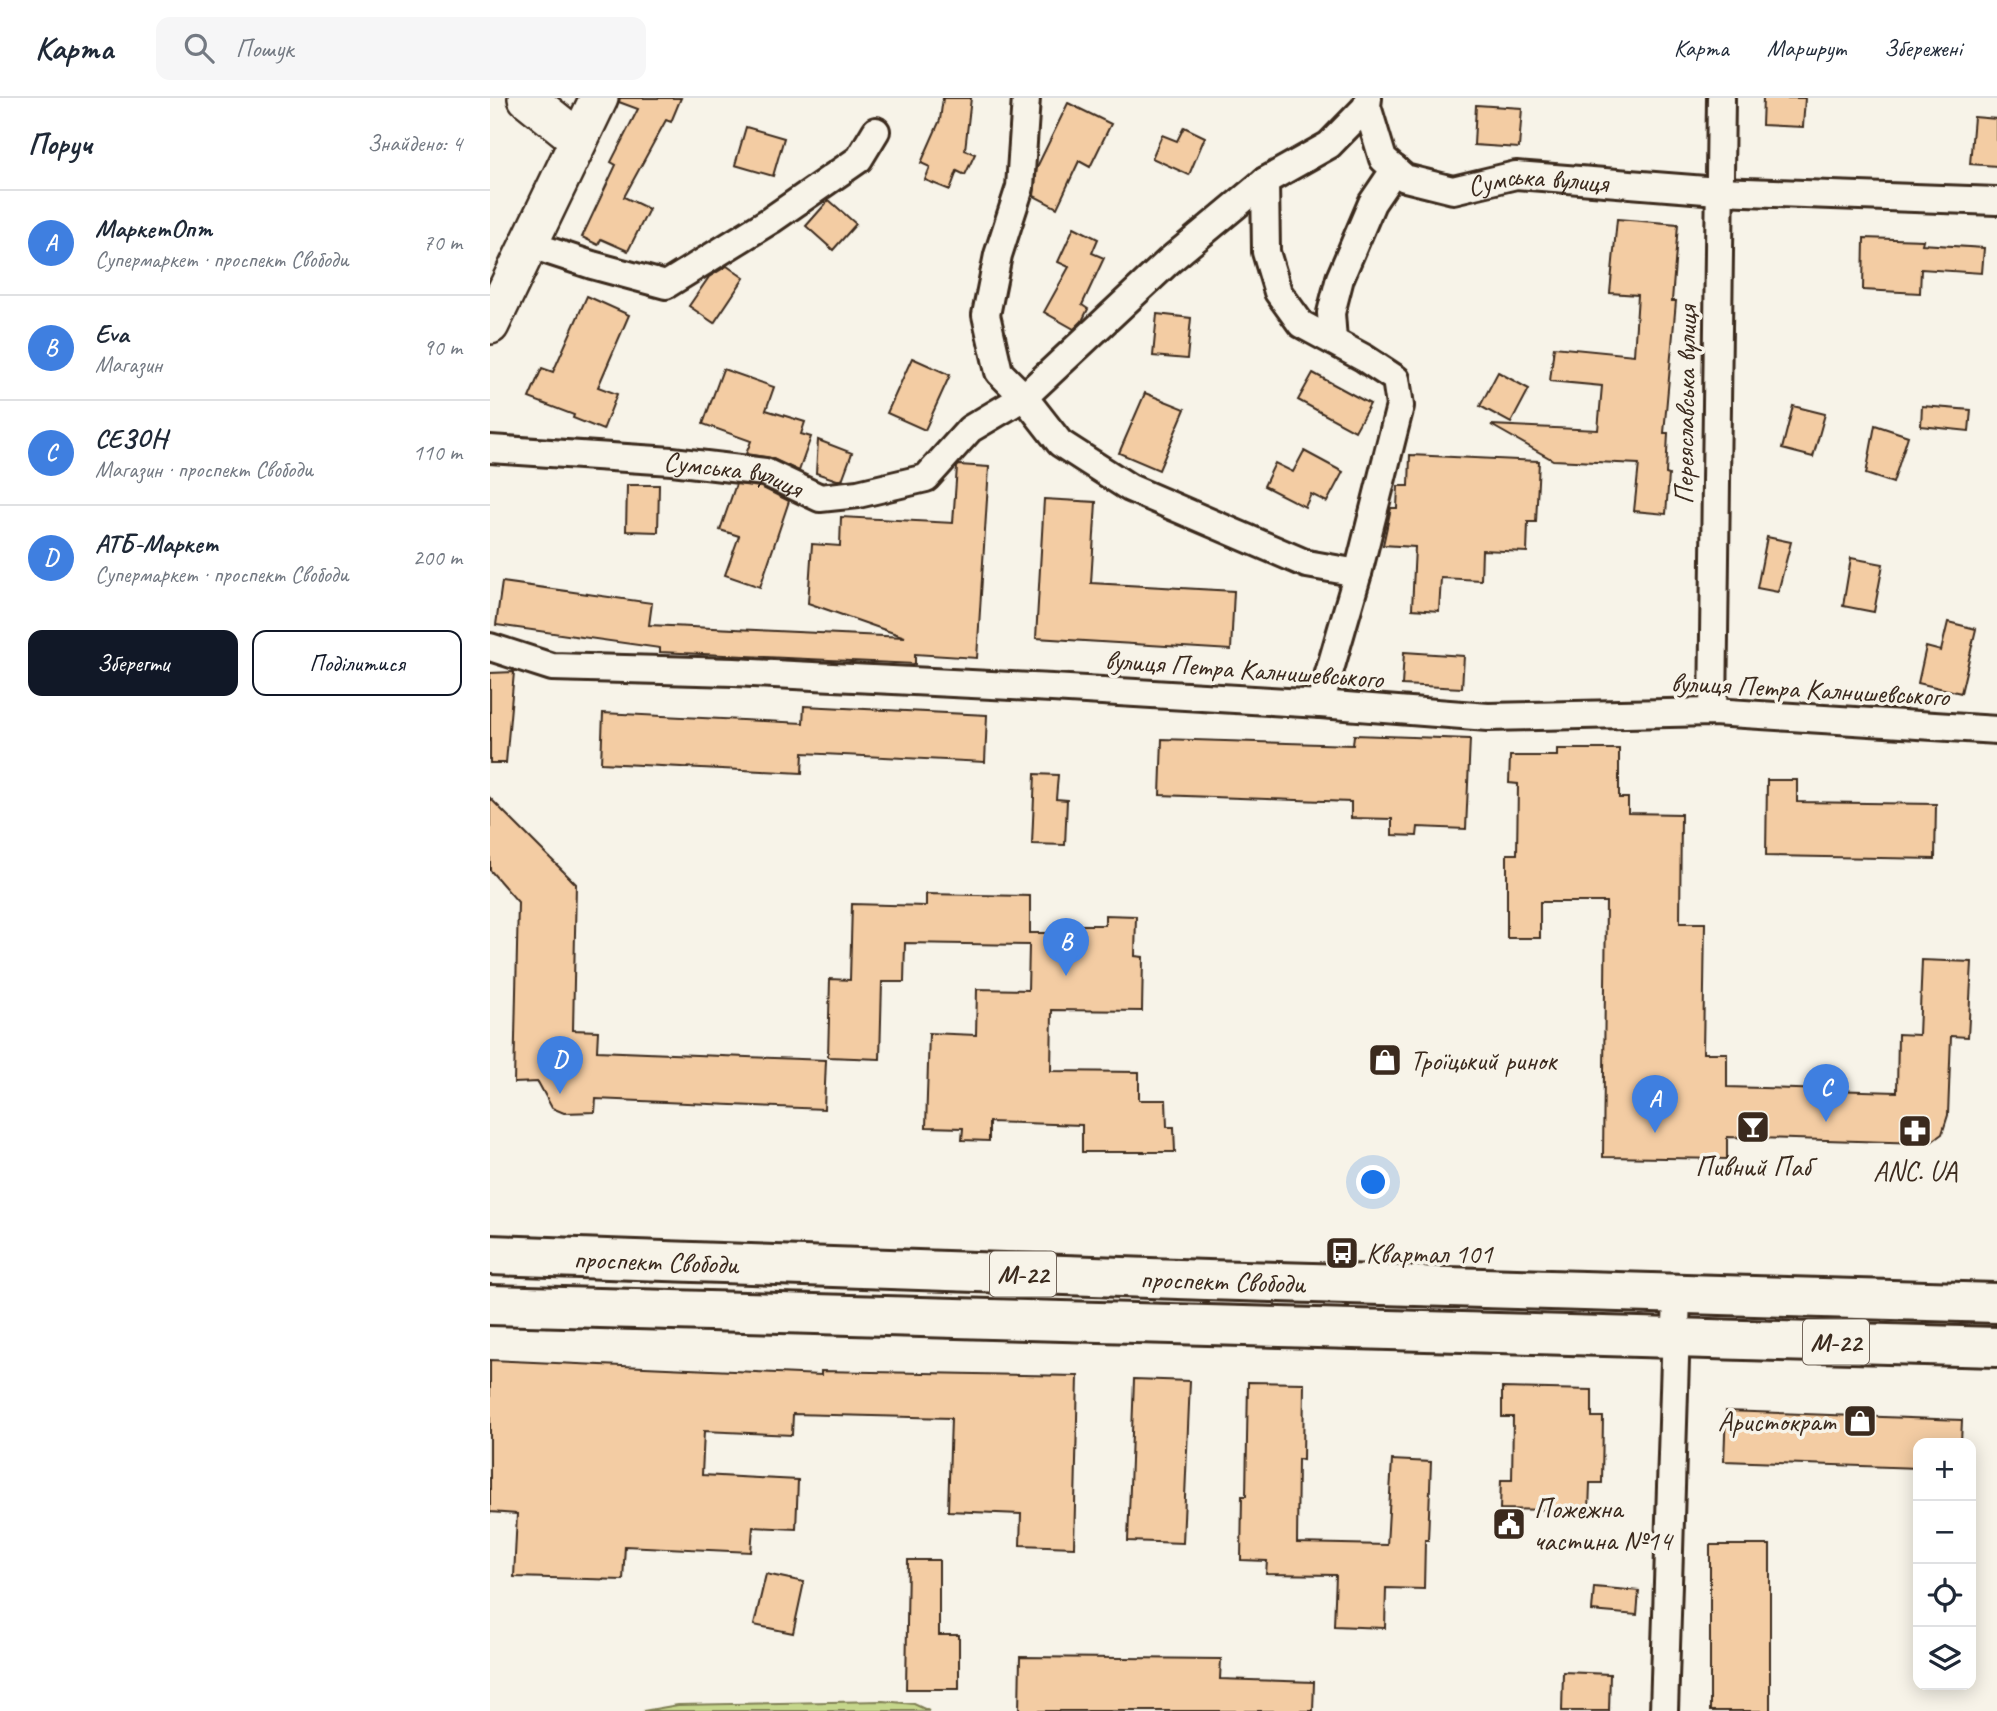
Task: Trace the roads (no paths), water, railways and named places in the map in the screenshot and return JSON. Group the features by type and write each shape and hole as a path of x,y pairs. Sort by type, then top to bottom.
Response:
{"highway":[{"name":"проспект Свободи","path":"490,1255 1677,1295 1997,1303"},
{"name":"проспект Свободи","path":"490,1305 1997,1347"}],"street":[{"path":"527,98 578,139"},
{"path":"490,325 599,98"},
{"path":"1026,98 1020,187 998,255 986,315 999,372 1024,397 1060,443 1130,488 1307,564 1358,573"},
{"name":"Переяславська вулиця","path":"1713,712 1721,98"},
{"name":"Сумська вулиця","path":"490,449 672,461 765,472 820,498 858,494 926,478 970,429 1024,397 1170,261 1265,181 1329,145 1367,102"},
{"name":"Сумська вулиця","path":"1367,102 1383,159 1405,178 1453,190 1517,176 1718,191 1997,201"},
{"path":"528,244 667,285 859,159 876,131"},
{"path":"1333,341 1331,313 1340,278 1372,203 1395,169"},
{"path":"1265,181 1266,252 1278,292 1301,324 1396,379 1400,405 1358,573 1320,704"},
{"name":"вулиця Петра Калнишевського","path":"490,647 552,667 734,672 1320,704 1488,717 1713,712 1997,730"},
{"path":"1664,1711 1677,1295"}],"place":[{"name":"Eva","path":"1066,976"},
{"name":"Троїцький ринок","path":"1385,1060"},
{"name":"АТБ-Маркет","path":"560,1094"},
{"name":"СЕЗОН","path":"1826,1122"},
{"name":"Пивний Паб","path":"1753,1127"},
{"name":"ANC. UA","path":"1915,1131"},
{"name":"МаркетОпт","path":"1655,1133"},
{"name":"Квартал 101","path":"1342,1253"},
{"name":"Аристократ","path":"1860,1421"},
{"name":"Пожежна частина №14","path":"1509,1524"}]}
